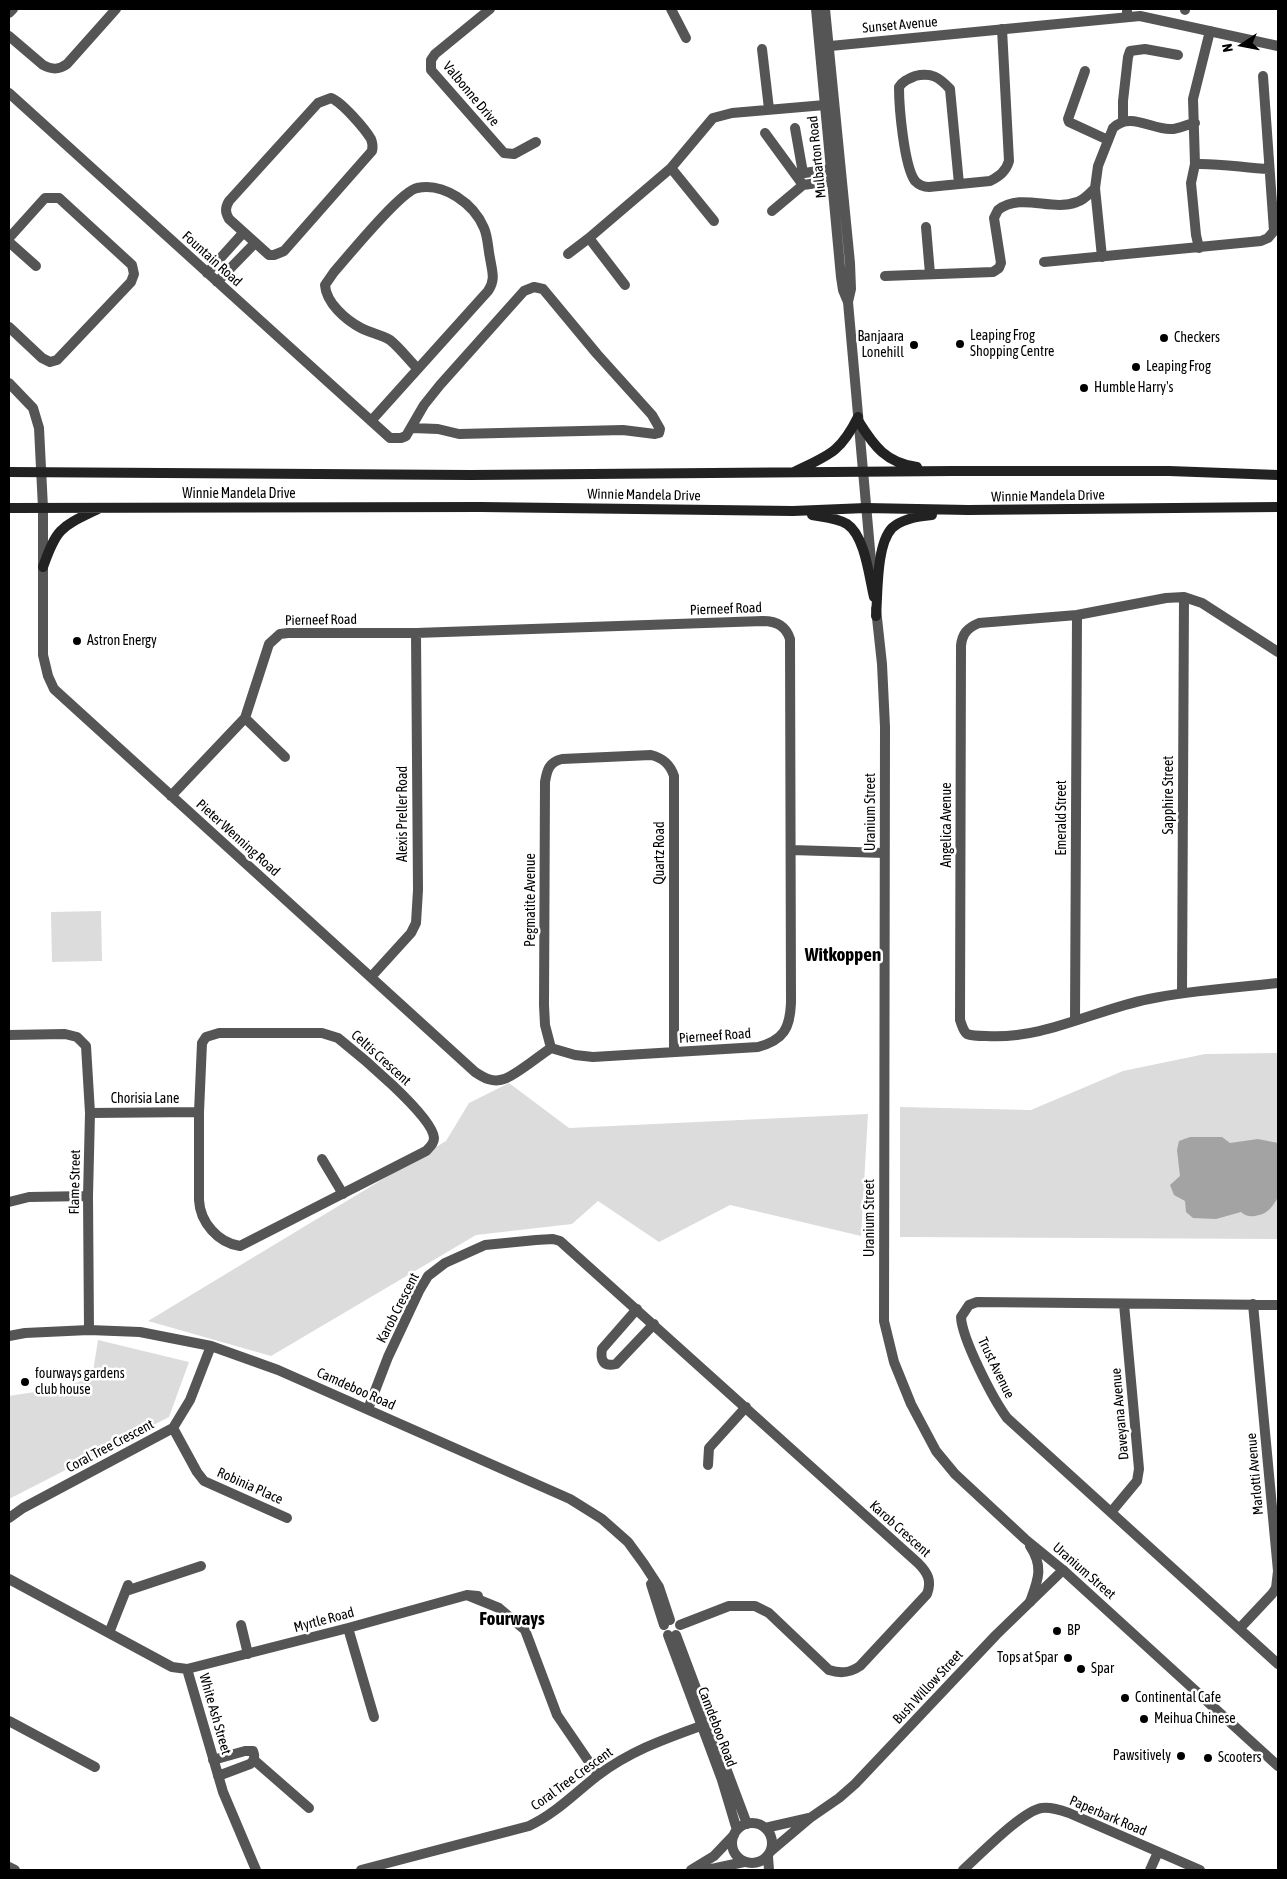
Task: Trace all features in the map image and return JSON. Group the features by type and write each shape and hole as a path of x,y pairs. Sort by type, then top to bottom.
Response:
{"main road":[{"path":"790,473 836,449 859,420 874,446 892,459 908,466 952,471"},
{"name":"Winnie Mandela Drive","path":"9,472 461,475 1169,471 1278,475"},
{"name":"Winnie Mandela Drive","path":"9,508 481,507 793,512 866,508 968,510 1278,507"},
{"path":"43,567 50,545 66,524 101,508"},
{"path":"876,616 881,556 884,543 893,528 904,521 922,516 968,510"},
{"path":"793,512 841,521 854,530 862,545 874,598"}],"street":[{"path":"9,13 13,9"},
{"path":"9,36 43,65 48,68 58,69 67,64 116,9"},
{"name":"Valbonne Drive","path":"490,9 435,54 431,60 431,70 504,153 514,154 536,142"},
{"path":"671,9 686,38"},
{"name":"Mulbarton Road","path":"816,9 824,46 850,263 851,288 848,302"},
{"name":"Mulbarton Road","path":"825,9 825,105 843,290 848,302 866,508"},
{"name":"Sunset Avenue","path":"824,46 1002,29 1139,12 1210,31 1278,46"},
{"path":"959,184 950,89 941,79 930,74 907,79 901,84 899,92 904,140 909,166 914,179 925,187 959,184 990,181 996,178 1007,168 1009,160 1002,29"},
{"path":"1199,248 1191,183 1195,164 1194,94 1210,31"},
{"path":"1123,121 1123,101 1130,51 1145,48 1178,56"},
{"path":"762,50 769,110"},
{"path":"1085,72 1069,122 1108,140"},
{"path":"1044,262 1261,241 1271,235 1274,231 1263,76"},
{"name":"Fountain Road","path":"9,93 390,438 406,436 412,428"},
{"path":"326,99 335,99 370,139 373,147 372,151 284,252 270,255 243,233 227,215 226,207 229,201 318,103 326,99"},
{"path":"568,254 670,168 713,118 732,113 825,105"},
{"path":"1102,257 1095,188 1098,166 1113,128 1128,120 1169,129 1195,123"},
{"path":"795,128 799,174 803,186"},
{"path":"765,133 799,174"},
{"path":"1195,164 1221,163 1242,168 1269,169"},
{"path":"670,168 714,221"},
{"path":"799,174 831,169"},
{"path":"772,211 803,186 832,181"},
{"path":"371,421 488,291 494,280 485,229 470,208 458,197 442,189 418,187 402,196 334,272 325,285 327,298 348,318 360,328 390,340 417,368"},
{"path":"1079,202 1095,188"},
{"path":"9,238 45,198 59,198 132,265 134,274 131,282 56,360 50,362 42,358 9,327"},
{"path":"885,276 993,272 999,268 1001,262 994,218 1000,208 1009,204 1028,201 1059,205 1079,202 1098,209"},
{"path":"926,226 930,274"},
{"path":"207,273 243,233"},
{"path":"589,238 625,284"},
{"path":"9,242 36,266"},
{"path":"217,282 256,243"},
{"path":"540,287 544,289 597,354 652,415 660,428 659,432 655,434 623,430 459,434 438,429 412,428 424,405 440,385 524,291 540,287"},
{"name":"Pieter Wenning Road","path":"9,383 33,408 37,419 43,508 42,654 51,684 60,695 475,1072 491,1080 505,1079 551,1048"},
{"name":"Uranium Street","path":"866,508 882,664 885,727 883,1200 885,1330 894,1362 911,1404 936,1451 955,1474 1278,1766"},
{"name":"Angelica Avenue","path":"1278,652 1202,602 1184,597 1166,598 1077,615 979,623 966,630 961,646 960,1020 967,1034 1005,1037 1024,1035 1051,1029 1127,1004 1182,993 1278,983"},
{"name":"Sapphire Street","path":"1182,993 1184,597"},
{"name":"Emerald Street","path":"1075,1020 1077,615"},
{"name":"Pierneef Road","path":"171,796 245,718 269,644 280,634 416,633 763,621 781,625 790,639 792,850 791,1015 788,1026 776,1040 758,1047 582,1057 551,1048"},
{"name":"Alexis Preller Road","path":"371,977 411,933 416,923 418,890 416,633"},
{"path":"245,718 285,757"},
{"name":"Quartz Road","path":"562,759 651,755 667,763 672,770 674,776 674,1052"},
{"name":"Pegmatite Avenue","path":"551,1048 545,1025 544,1004 545,782 548,767 555,760 562,759"},
{"path":"792,850 884,853"},
{"name":"Celtis Crescent","path":"219,1033 322,1033 338,1038 411,1103 430,1128 434,1139 432,1144 426,1151 343,1194 240,1246 232,1245 210,1229 201,1214 199,1200 199,1112 202,1043 206,1037 219,1033"},
{"name":"Flame Street","path":"9,1035 65,1034 77,1037 86,1046 90,1113 88,1196 89,1330"},
{"name":"Chorisia Lane","path":"90,1113 199,1112"},
{"path":"322,1159 343,1194"},
{"path":"9,1202 29,1197 88,1196"},
{"name":"Karob Crescent","path":"368,1410 388,1357 428,1276 445,1263 477,1247 514,1241 554,1239 560,1241 654,1324 918,1563 929,1576 927,1594 860,1666 849,1672 837,1673 830,1670 769,1613 755,1606 729,1606 672,1628"},
{"name":"Trust Avenue","path":"1278,1305 977,1302 969,1305 961,1317 964,1333 990,1393 1007,1418 1278,1664"},
{"name":"Daveyana Avenue","path":"1112,1512 1137,1481 1139,1469 1124,1304"},
{"name":"Marlotti Avenue","path":"1240,1628 1272,1594 1276,1588 1278,1571 1253,1304"},
{"path":"636,1308 602,1349 604,1364 610,1366 616,1364 654,1324"},
{"name":"Camdeboo Road","path":"9,1336 25,1333 89,1330 140,1332 211,1346 278,1370 570,1499 602,1519 618,1531 634,1549 650,1576 653,1592 672,1628 705,1724 748,1824"},
{"name":"Coral Tree Crescent","path":"9,1518 23,1508 173,1428 190,1400 211,1346"},
{"path":"708,1465 709,1448 746,1408"},
{"name":"Robinia Place","path":"173,1428 204,1481 287,1518"},
{"path":"1025,1539 1034,1552 1039,1571 1030,1602"},
{"path":"109,1633 127,1587 201,1566"},
{"name":"Bush Willow Street","path":"769,1854 810,1818 839,1798 855,1784 1063,1570"},
{"name":"White Ash Street","path":"9,1579 172,1667 188,1670 226,1800 256,1870"},
{"name":"Myrtle Road","path":"188,1670 467,1595 500,1608 525,1630 557,1715 598,1775"},
{"path":"240,1625 248,1654"},
{"path":"348,1628 374,1717"},
{"path":"9,1721 95,1768"},
{"name":"Camdeboo Road","path":"705,1724 722,1780 735,1833"},
{"name":"Coral Tree Crescent","path":"361,1870 529,1826 548,1816 598,1775 634,1752 705,1724"},
{"path":"214,1760 248,1750 253,1751 254,1760 309,1808"},
{"path":"218,1776 250,1764 254,1760"},
{"name":"Paperbark Road","path":"963,1870 1027,1814 1040,1808 1052,1808 1069,1813 1200,1870"},
{"name":"Bush Willow Street","path":"765,1828 810,1818"},
{"path":"691,1870 714,1856 735,1833 748,1824 754,1823 765,1828 772,1839 769,1854 769,1870"},
{"path":"735,1833 732,1848 739,1859 750,1865"},
{"path":"1150,1870 1158,1852"},
{"path":"707,1870 750,1865 760,1862 769,1854"},
{"path":"9,1867 15,1870"}],"shaded area":[{"path":"101,911 102,961 52,962 51,912"},
{"path":"1278,1053 1278,1239 900,1237 900,1107 1031,1110 1123,1071 1205,1054"},
{"path":"509,1083 569,1128 868,1114 861,1236 730,1205 659,1242 598,1201 572,1224 476,1235 271,1356 148,1321 446,1141 469,1103"},
{"path":"1190,1137 1222,1137 1230,1143 1258,1139 1278,1143 1279,1193 1272,1206 1265,1213 1254,1216 1247,1216 1241,1212 1216,1219 1193,1218 1186,1212 1185,1201 1174,1195 1170,1185 1180,1176 1177,1150 1179,1141"},
{"path":"98,1340 189,1362 169,1417 9,1499 9,1396 54,1389 92,1378"}],"place":[{"name":"Checkers","path":"1164,338"},
{"name":"Leaping Frog Shopping Centre","path":"960,344"},
{"name":"Banjaara Lonehill","path":"914,345"},
{"name":"Leaping Frog","path":"1136,367"},
{"name":"Humble Harry's","path":"1084,388"},
{"name":"Astron Energy","path":"77,641"},
{"name":"fourways gardens club house","path":"25,1382"},
{"name":"BP","path":"1057,1631"},
{"name":"Tops at Spar","path":"1068,1658"},
{"name":"Spar","path":"1081,1669"},
{"name":"Continental Cafe","path":"1125,1698"},
{"name":"Meihua Chinese","path":"1144,1719"},
{"name":"Pawsitively","path":"1181,1756"},
{"name":"Scooters","path":"1208,1758"}],"district":[{"name":"Witkoppen","path":"843,955"},
{"name":"Fourways","path":"512,1619"}]}
